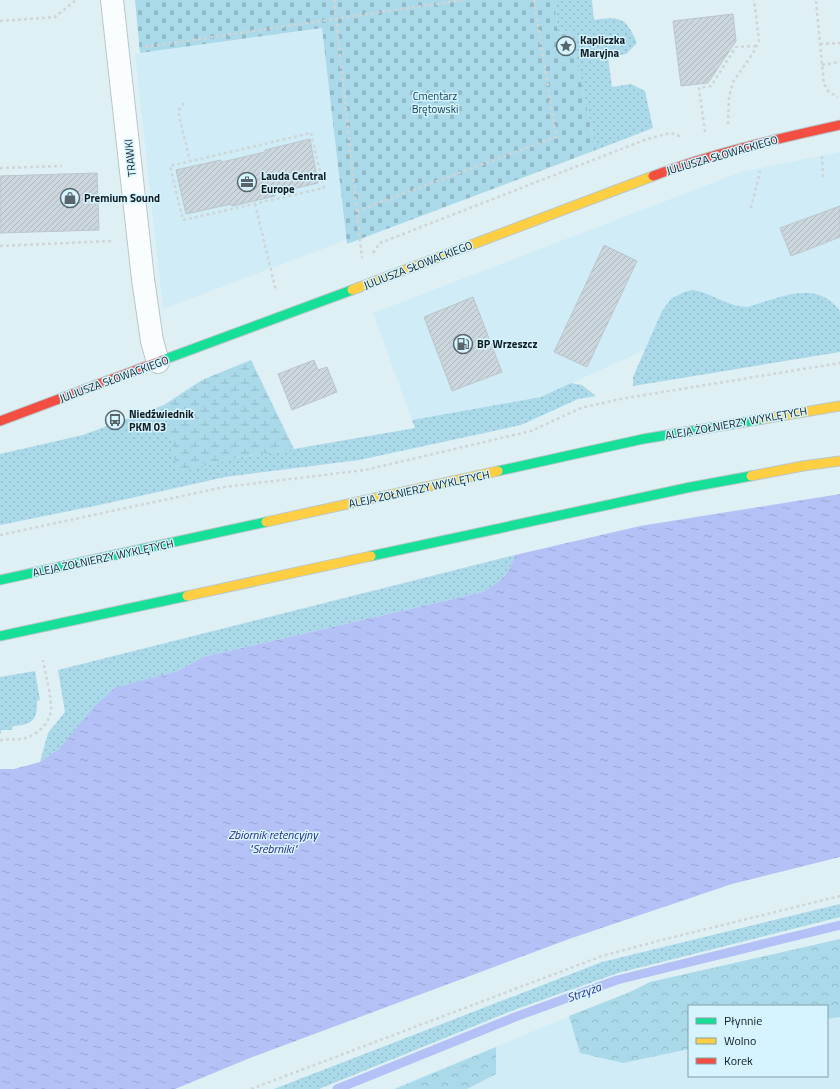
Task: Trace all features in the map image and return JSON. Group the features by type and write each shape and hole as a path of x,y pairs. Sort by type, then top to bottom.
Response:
{"main road":[{"name":"JULIUSZA SŁOWACKIEGO","path":"0,421 371,283 670,169 755,144 840,125"},
{"name":"ALEJA ŻOŁNIERZY WYKLĘTYCH","path":"0,580 643,439 840,406"},
{"path":"0,636 676,490 803,466 840,461"}],"street":[{"name":"TRAWKI","path":"112,0 143,279 152,341 158,362"}],"path":[{"path":"0,21 55,17 76,0"},
{"path":"334,0 362,258"},
{"path":"145,47 463,0"},
{"path":"357,211 556,137 534,0"},
{"path":"728,125 729,97 733,82 753,53 759,41 754,0"},
{"path":"816,1 824,84 829,92 840,99"},
{"path":"820,44 840,43"},
{"path":"705,133 699,88 711,86 736,47 756,46"},
{"path":"822,65 840,62"},
{"path":"184,103 178,112 190,161"},
{"path":"312,133 324,188 255,204 183,220 170,166 312,133"},
{"path":"372,254 380,243 647,139 671,133 684,138"},
{"path":"822,156 823,178"},
{"path":"0,168 62,166"},
{"path":"751,208 760,170"},
{"path":"255,204 276,294"},
{"path":"0,246 111,241"},
{"path":"0,535 224,487 365,470 531,431 581,408 620,399 840,363"},
{"path":"0,740 22,738 35,734 44,727 49,718 51,709 43,660"},
{"path":"251,1089 602,956 840,896"}],"shaded area":[{"path":"322,28 346,240 163,309 135,54"},
{"path":"840,152 840,330 695,327 541,397 412,420 373,313 741,172"},
{"path":"840,939 840,1089 391,1089 630,992 650,982"}],"green space":[{"name":"Cmentarz Brętowski","path":"135,0 554,0 558,33 570,31 596,150 347,244 322,28 140,53"},
{"path":"554,0 592,0 594,20 610,18 621,20 629,28 637,43 626,54 608,57 612,87 631,84 645,91 653,128 596,150 570,31 558,33"},
{"path":"693,290 734,305 748,307 779,297 801,293 812,293 821,296 830,301 839,309 840,352 633,386 633,377 662,311 671,299 684,292"},
{"path":"251,360 294,449 235,458 177,473 164,405 202,380"},
{"path":"571,383 582,385 596,396 578,399 521,425 359,460 225,477 0,525 0,454 83,435 164,405 177,472 235,458 415,428 412,420 541,397"},
{"path":"515,555 507,573 495,585 483,592 203,657 178,671 149,679 75,731 59,749 40,762 48,733 65,712 58,670"},
{"path":"35,671 40,700 37,701 35,717 29,723 13,726 12,730 1,730 0,734 0,677"},
{"path":"840,904 840,917 618,973 514,1010 319,1089 274,1089 602,962"},
{"path":"840,939 840,1017 828,1019 828,1005 688,1005 688,1049 623,1063 580,1053 569,1016 630,992 650,982"},
{"path":"496,1047 496,1074 467,1089 395,1089"}],"water":[{"name":"Zbiornik retencyjny \"Srebrniki\"","path":"840,494 840,857 732,884 569,939 250,1058 175,1089 0,1089 0,769 14,769 40,762 59,749 95,706 115,688 178,671 203,657 483,592 495,585 507,573 515,555 640,526"}],"building":[{"path":"733,14 736,41 708,83 681,86 673,21"},
{"path":"310,139 318,183 275,193 275,196 232,206 231,204 186,214 176,170 221,160 222,162"},
{"path":"97,173 99,230 0,233 0,176"},
{"path":"840,206 840,237 791,256 780,228"},
{"path":"604,245 637,261 587,367 554,352"},
{"name":"BP Wrzeszcz","path":"473,297 502,372 452,391 424,317"},
{"path":"314,360 318,370 327,367 337,392 292,410 278,374"}],"waterway":[{"name":"Strzyża","path":"337,1089 515,1017 617,980 840,925"}],"traffic: fast":[{"path":"163,360 352,290"},
{"path":"498,471 643,439 763,419"},
{"path":"371,556 691,487 751,476"},
{"path":"0,580 266,522"},
{"path":"0,636 187,596"}],"traffic: slow":[{"path":"352,290 653,176"},
{"path":"763,419 840,406"},
{"path":"751,476 803,466 840,461"},
{"path":"266,522 498,471"},
{"path":"187,596 371,556"}],"traffic: jam":[{"path":"653,176 722,153 840,125"},
{"path":"0,421 163,360"}],"place":[{"name":"Kapliczka Maryjna","path":"566,46"},
{"name":"Lauda Central Europe","path":"247,182"},
{"name":"Premium Sound","path":"70,198"},
{"name":"BP Wrzeszcz","path":"463,344"},
{"name":"Niedźwiednik PKM 03","path":"115,420"}]}
